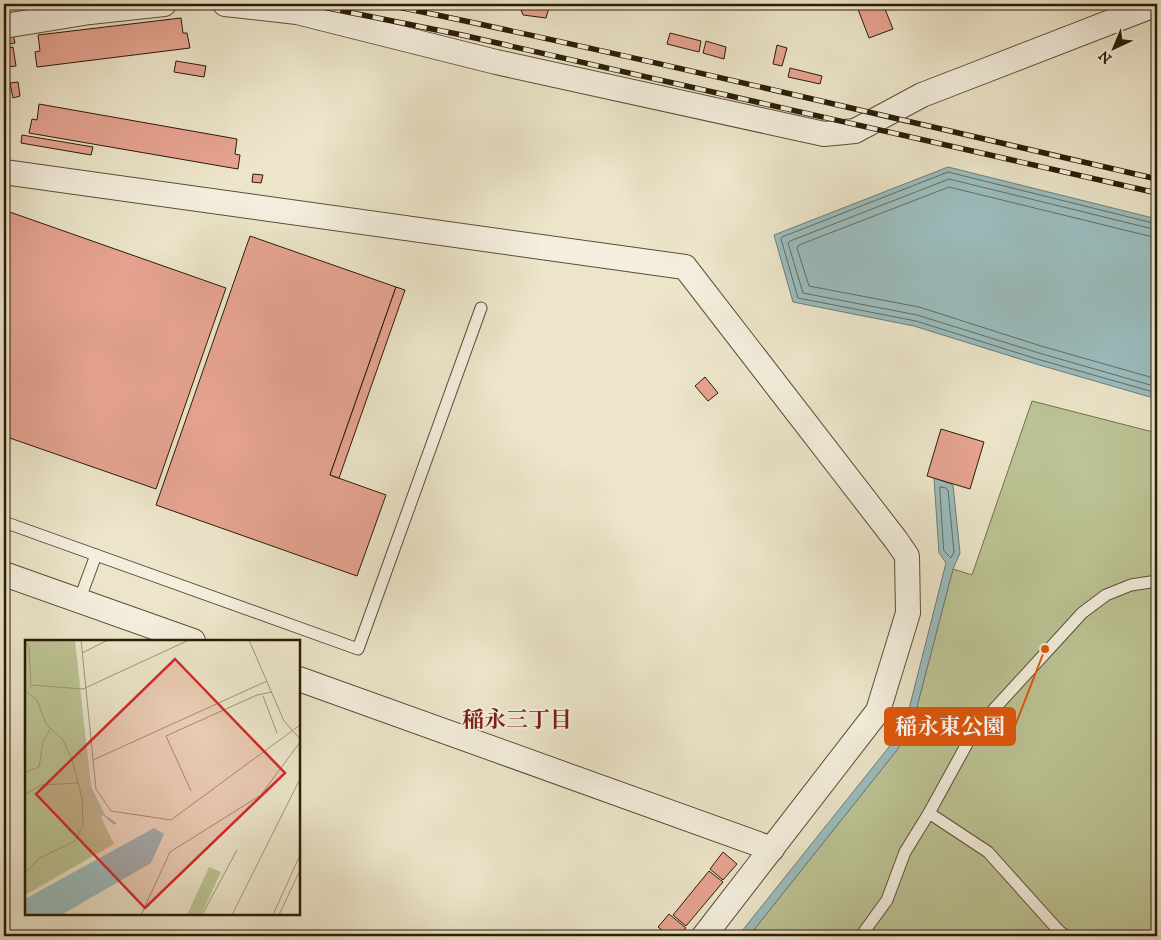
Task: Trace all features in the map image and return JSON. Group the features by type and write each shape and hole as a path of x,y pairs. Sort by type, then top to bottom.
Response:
{"street":[{"path":"4,26 90,12 164,4"},
{"path":"225,4 297,12 496,62 824,134 855,131 922,95 1157,4"},
{"path":"4,172 685,267 907,556 908,613 878,711 704,936"},
{"path":"4,574 190,640"},
{"path":"300,679 772,849"}],"lane":[{"path":"4,522 358,649 481,308"},
{"path":"79,601 96,555"},
{"path":"861,936 887,900 905,852 929,813 974,731 1082,613 1106,595 1131,585 1157,580"},
{"path":"929,813 988,852 1059,931 1066,936"}],"green space":[{"path":"1032,401 1157,433 1157,936 749,936 897,750 913,722 953,569 972,575"}],"water":[{"path":"948,167 1157,219 1157,399 914,326 793,302 774,235"},
{"path":"934,478 953,485 960,553 953,569 913,722 897,750 749,936 738,936 893,742 908,713 946,563 939,553"}],"building":[{"path":"519,4 550,4 546,18 523,15"},
{"path":"856,4 883,4 893,29 869,38"},
{"path":"181,18 183,33 187,33 190,48 37,67 35,52 40,51 38,35"},
{"path":"670,33 701,41 699,52 667,44"},
{"path":"13,34 15,43 4,45 4,35"},
{"path":"706,41 726,47 724,59 703,53"},
{"path":"777,45 787,48 782,66 773,64"},
{"path":"13,47 16,66 6,67 4,49"},
{"path":"176,61 206,66 204,77 174,72"},
{"path":"790,68 822,76 820,84 788,77"},
{"path":"18,82 20,96 13,98 10,83"},
{"path":"39,104 237,139 235,154 240,155 238,169 29,133 32,119 37,120"},
{"path":"22,135 93,147 91,155 21,143"},
{"path":"253,174 263,175 261,183 252,182"},
{"path":"4,210 226,288 156,489 4,436"},
{"path":"250,236 396,287 330,475 386,495 357,576 156,505"},
{"path":"396,287 405,290 339,478 330,475"},
{"path":"705,377 718,393 708,401 695,386"},
{"path":"941,429 984,442 970,489 927,476"},
{"path":"723,852 737,864 723,880 710,869"},
{"path":"709,871 723,882 686,926 673,915"},
{"path":"669,914 686,928 678,936 669,936 658,927"}],"railway":[{"path":"308,4 462,35 1157,193"},
{"path":"384,4 674,67 1157,179"}],"place":[{"name":"稲永東公園","path":"1045,649"}],"district":[{"name":"稲永三丁目","path":"517,720"}]}
